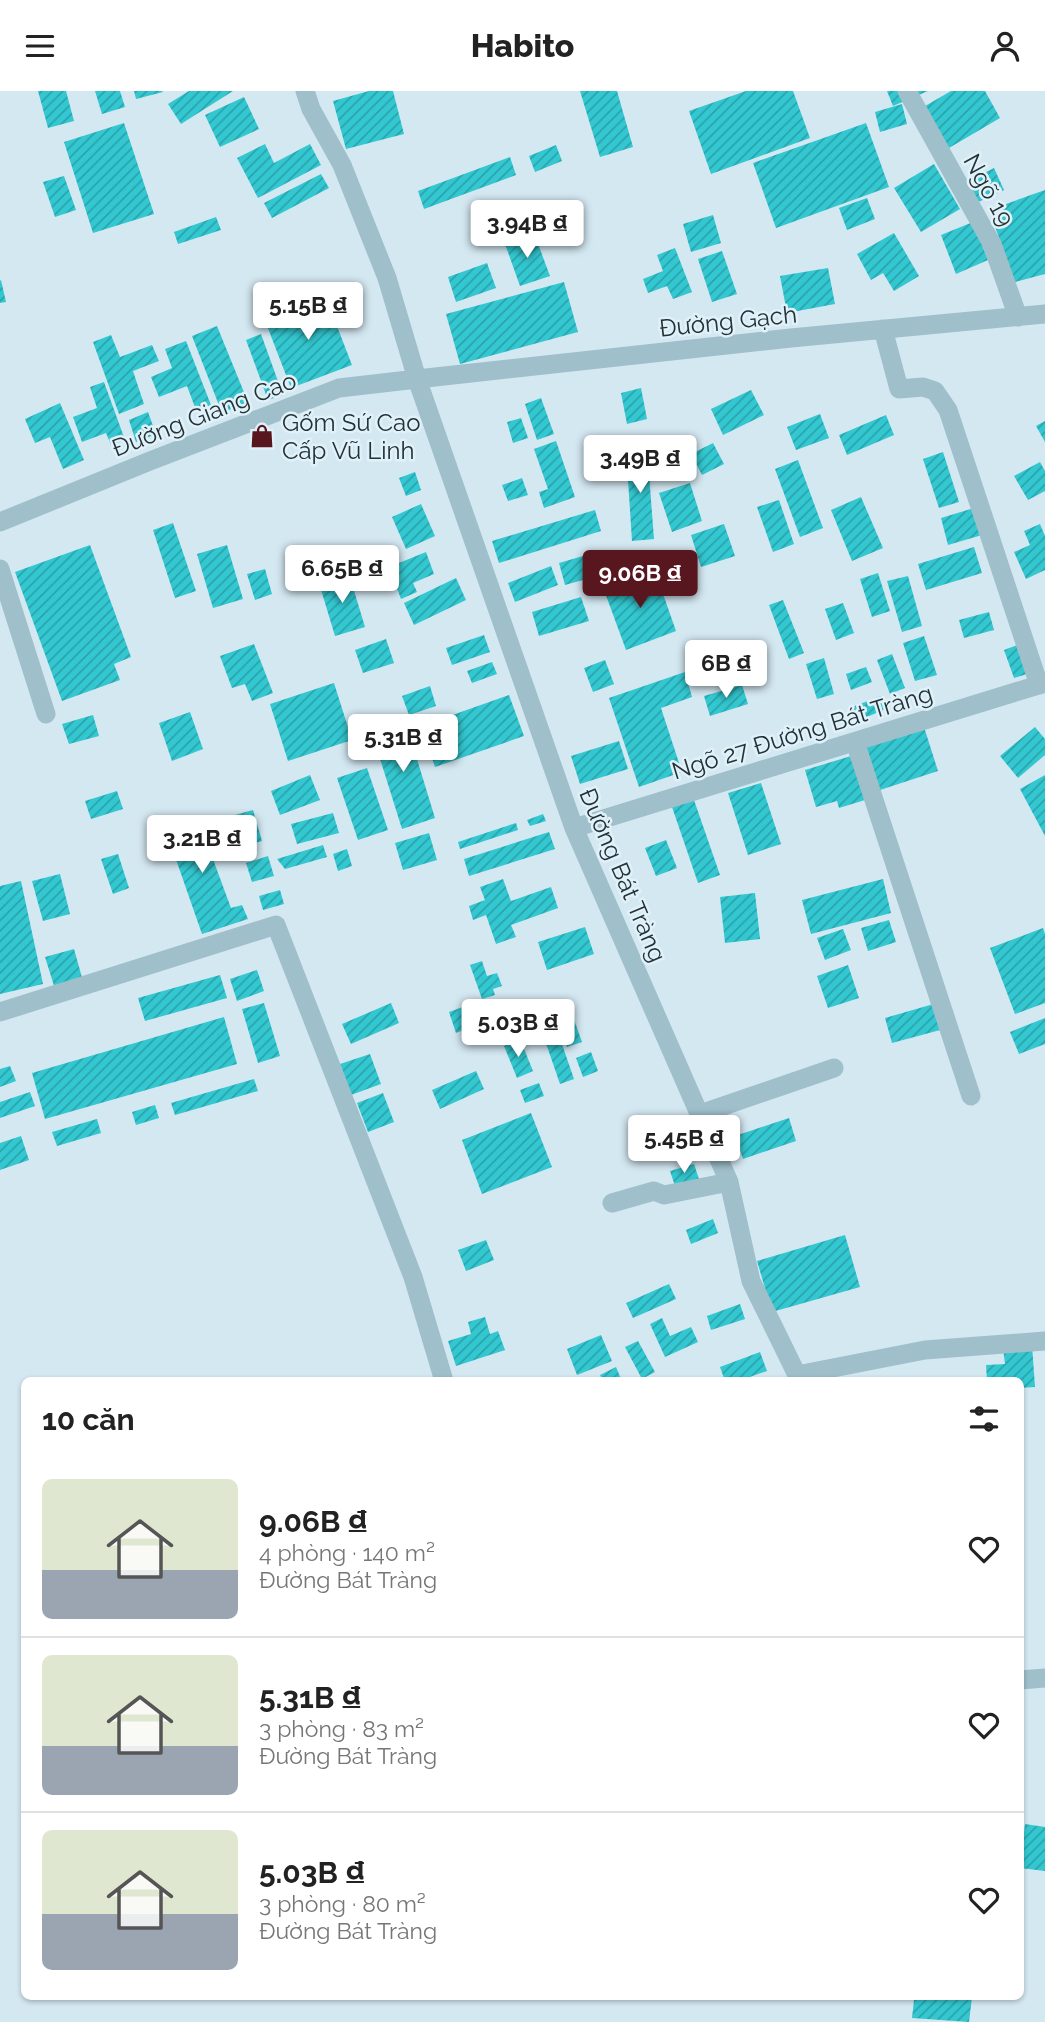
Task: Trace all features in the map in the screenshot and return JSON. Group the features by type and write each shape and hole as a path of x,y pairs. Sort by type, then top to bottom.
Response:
{"street":[{"path":"305,91 311,109 342,165 387,278 417,379"},
{"name":"Ngõ 19","path":"908,91 992,244 1017,317"},
{"name":"Đường Gạch","path":"417,379 1045,314"},
{"path":"883,329 899,389 923,387 935,391 948,410 1042,684"},
{"name":"Đường Giang Cao","path":"0,522 339,388 417,379"},
{"name":"Đường Bát Tràng","path":"417,379 574,828 729,1182 751,1281 799,1377"},
{"path":"0,569 46,714"},
{"name":"Ngõ 27 Đường Bát Tràng","path":"574,828 1042,684"},
{"path":"855,742 971,1096"},
{"path":"0,1013 276,925 413,1277 443,1377"},
{"path":"700,1114 834,1068"},
{"path":"612,1203 654,1191 664,1195 729,1182"},
{"path":"804,1377 925,1350 1045,1341"},
{"path":"1024,1680 1045,1678"}],"building":[{"path":"38,91 66,91 74,121 48,128"},
{"path":"95,91 120,91 125,107 102,114"},
{"path":"134,91 162,91 163,92 136,99"},
{"path":"189,91 233,91 181,124 168,104"},
{"path":"369,91 393,91 404,134 346,149 333,101"},
{"path":"580,91 617,91 633,147 600,157"},
{"path":"746,91 793,91 810,138 711,174 689,111"},
{"path":"887,91 928,91 893,106"},
{"path":"951,91 985,91 1000,118 937,155 913,113"},
{"path":"244,97 259,129 220,147 205,115"},
{"path":"902,104 907,124 880,132 875,112"},
{"path":"124,123 154,214 93,233 64,142"},
{"path":"866,123 889,187 776,228 753,163"},
{"path":"265,144 274,163 310,144 321,165 258,198 237,158"},
{"path":"556,145 562,161 535,172 529,156"},
{"path":"510,157 516,175 424,209 418,191"},
{"path":"934,164 960,209 921,232 894,188"},
{"path":"994,168 1004,190 972,205 962,184"},
{"path":"321,174 329,188 272,218 264,203"},
{"path":"64,176 76,210 55,217 43,182"},
{"path":"1045,190 1045,274 1015,282 989,210"},
{"path":"867,198 875,219 847,230 839,208"},
{"path":"713,215 721,243 691,252 683,224"},
{"path":"216,217 221,230 178,244 174,232"},
{"path":"973,222 988,260 956,274 941,235"},
{"path":"534,233 550,276 520,286 505,244"},
{"path":"894,233 919,276 894,291 883,273 871,280 857,254"},
{"path":"675,248 692,292 673,299 667,286 648,293 643,279 663,271 657,255"},
{"path":"722,251 737,294 712,302 698,259"},
{"path":"487,263 496,288 456,302 448,277"},
{"path":"828,268 835,304 787,313 780,276"},
{"path":"0,281 6,302 0,303"},
{"path":"564,282 578,332 460,364 446,314"},
{"path":"325,295 352,365 291,388 264,318"},
{"path":"217,326 248,402 222,413 192,336"},
{"path":"261,334 283,395 268,400 246,340"},
{"path":"111,335 120,357 152,345 159,361 133,371 144,404 119,414 93,342"},
{"path":"186,341 211,405 196,410 187,386 159,397 151,377 172,368 165,349"},
{"path":"104,382 125,440 111,445 106,433 82,442 73,417 97,408 90,387"},
{"path":"641,388 647,419 627,424 621,393"},
{"path":"751,390 764,415 723,435 711,409"},
{"path":"541,398 554,434 537,440 525,404"},
{"path":"60,403 84,460 63,469 50,437 35,443 25,419"},
{"path":"148,412 156,434 136,442 129,420"},
{"path":"820,414 829,438 796,450 787,427"},
{"path":"886,415 894,435 847,455 839,435"},
{"path":"521,418 528,438 513,443 507,422"},
{"path":"1045,421 1045,442 1036,426"},
{"path":"556,441 575,497 544,508 539,492 548,489 534,449"},
{"path":"713,443 724,464 702,475 691,454"},
{"path":"647,448 654,539 632,541 626,449"},
{"path":"943,452 959,502 939,508 923,459"},
{"path":"798,460 823,528 800,537 775,469"},
{"path":"1040,462 1045,471 1045,491 1028,500 1014,476"},
{"path":"415,472 421,490 406,496 399,478"},
{"path":"522,478 528,495 508,501 502,485"},
{"path":"690,483 702,521 672,532 659,493"},
{"path":"861,497 883,548 852,561 831,510"},
{"path":"779,500 794,544 773,552 757,507"},
{"path":"421,504 435,536 406,549 392,517"},
{"path":"974,508 982,535 948,545 941,518"},
{"path":"595,510 601,531 499,563 492,541"},
{"path":"173,523 196,591 175,598 153,530"},
{"path":"724,524 735,556 701,567 691,535"},
{"path":"1040,524 1045,536 1045,570 1026,579 1014,552 1030,545 1024,531"},
{"path":"90,545 131,657 114,664 120,680 62,701 15,572"},
{"path":"227,545 243,599 213,608 197,554"},
{"path":"974,547 982,573 926,590 918,564"},
{"path":"426,552 434,574 413,583 417,592 401,599 389,567"},
{"path":"583,556 590,578 565,585 559,563"},
{"path":"551,566 558,585 515,602 508,583"},
{"path":"265,569 272,594 255,600 247,574"},
{"path":"655,571 676,631 626,650 604,590"},
{"path":"878,573 890,611 872,617 860,579"},
{"path":"349,574 365,627 335,636 319,583"},
{"path":"908,576 922,626 902,632 887,581"},
{"path":"456,578 466,600 414,625 404,603"},
{"path":"581,597 589,621 539,636 532,612"},
{"path":"783,600 804,653 789,659 769,605"},
{"path":"843,603 854,633 836,640 825,609"},
{"path":"989,612 994,630 964,638 959,620"},
{"path":"484,635 490,652 452,665 446,648"},
{"path":"924,636 937,675 915,681 903,643"},
{"path":"386,639 394,663 363,673 355,650"},
{"path":"254,644 273,693 252,701 245,684 232,688 220,656"},
{"path":"1020,644 1030,673 1014,678 1004,650"},
{"path":"892,654 905,688 890,694 877,660"},
{"path":"824,658 834,694 817,699 806,664"},
{"path":"605,660 614,684 593,692 584,668"},
{"path":"492,662 497,674 472,683 467,671"},
{"path":"866,667 872,682 851,690 846,674"},
{"path":"685,672 692,697 661,708 682,772 639,787 609,698"},
{"path":"334,683 352,740 288,761 270,704"},
{"path":"742,685 748,704 710,716 704,696"},
{"path":"430,686 436,706 409,715 402,696"},
{"path":"509,695 524,736 435,767 429,749 435,747 427,724"},
{"path":"881,696 886,709 857,721 852,707"},
{"path":"190,712 203,749 172,761 159,723"},
{"path":"93,715 99,736 69,744 62,724"},
{"path":"405,720 435,818 402,829 371,730"},
{"path":"924,727 938,771 880,790 866,746"},
{"path":"1035,727 1045,739 1045,755 1018,778 1000,756"},
{"path":"619,741 628,769 580,784 571,756"},
{"path":"851,756 865,800 839,808 837,801 816,807 805,770"},
{"path":"367,768 388,830 358,840 337,778"},
{"path":"310,775 320,800 280,815 271,791"},
{"path":"1045,775 1045,836 1020,789"},
{"path":"761,783 781,844 748,855 728,793"},
{"path":"117,791 123,809 91,819 85,801"},
{"path":"694,800 720,875 698,883 672,807"},
{"path":"253,810 262,841 234,849 224,818"},
{"path":"333,813 339,833 297,844 291,824"},
{"path":"543,814 546,821 530,826 527,820"},
{"path":"206,815 216,840 207,843 231,908 242,905 248,919 202,934 165,828"},
{"path":"516,823 518,830 460,849 458,842"},
{"path":"549,832 555,849 469,876 464,859"},
{"path":"429,833 437,860 403,870 395,843"},
{"path":"666,840 677,868 656,876 645,848"},
{"path":"323,845 327,857 285,869 277,859"},
{"path":"347,849 352,866 338,871 333,854"},
{"path":"118,854 129,888 113,894 101,859"},
{"path":"268,856 274,876 252,882 246,863"},
{"path":"60,874 70,914 43,921 32,881"},
{"path":"503,879 511,901 551,887 558,908 511,925 516,937 496,944 486,915 473,920 469,906 485,900 480,887"},
{"path":"883,879 891,913 811,934 802,900"},
{"path":"21,881 43,984 0,994 0,886"},
{"path":"280,890 284,904 263,910 259,896"},
{"path":"755,893 760,939 725,943 720,897"},
{"path":"889,920 896,942 868,951 861,928"},
{"path":"585,927 594,954 547,970 538,942"},
{"path":"1043,928 1045,1003 1015,1014 990,948"},
{"path":"843,929 851,950 825,960 817,938"},
{"path":"74,949 83,981 55,989 45,957"},
{"path":"482,961 487,976 497,973 502,986 493,989 495,995 482,999 470,965"},
{"path":"848,965 859,998 828,1008 817,976"},
{"path":"257,970 264,991 237,1001 230,979"},
{"path":"220,975 227,998 145,1021 138,998"},
{"path":"479,1001 481,1006 471,1009 477,1025 456,1033 449,1012"},
{"path":"264,1003 280,1056 258,1063 242,1009"},
{"path":"391,1003 399,1023 351,1044 342,1024"},
{"path":"937,1003 944,1029 892,1043 885,1018"},
{"path":"572,1014 582,1042 567,1047 557,1020"},
{"path":"224,1017 237,1064 45,1119 32,1073"},
{"path":"1045,1018 1045,1044 1019,1054 1010,1032"},
{"path":"554,1021 574,1079 560,1084 540,1026"},
{"path":"520,1039 533,1071 517,1078 504,1046"},
{"path":"591,1052 598,1071 583,1077 576,1058"},
{"path":"370,1054 381,1084 351,1095 340,1064"},
{"path":"10,1066 16,1081 0,1087 0,1069"},
{"path":"476,1071 484,1089 440,1109 432,1090"},
{"path":"254,1079 258,1091 175,1115 171,1103"},
{"path":"539,1083 544,1096 525,1103 520,1090"},
{"path":"30,1092 35,1106 0,1118 0,1102"},
{"path":"383,1093 394,1122 368,1132 357,1103"},
{"path":"155,1105 159,1118 136,1125 132,1112"},
{"path":"531,1113 552,1167 482,1194 462,1140"},
{"path":"789,1118 796,1141 743,1159 735,1136"},
{"path":"97,1119 101,1133 57,1146 52,1132"},
{"path":"21,1136 29,1160 0,1170 0,1143"},
{"path":"682,1141 686,1152 658,1159 655,1148"},
{"path":"694,1164 699,1179 675,1186 670,1171"},
{"path":"713,1219 718,1233 691,1244 686,1230"},
{"path":"845,1235 860,1287 772,1312 757,1261"},
{"path":"486,1240 494,1260 466,1271 458,1250"},
{"path":"669,1284 676,1299 633,1318 626,1303"},
{"path":"740,1304 745,1319 711,1330 707,1316"},
{"path":"485,1317 490,1334 498,1331 505,1350 456,1366 448,1341 471,1334 468,1322"},
{"path":"662,1318 670,1336 691,1327 698,1342 665,1357 650,1324"},
{"path":"601,1335 612,1361 577,1375 567,1349"},
{"path":"638,1341 655,1372 641,1377 625,1347"},
{"path":"1032,1345 1035,1387 1024,1388 1024,1377 987,1377 986,1365 1005,1364 1003,1348"},
{"path":"760,1352 767,1371 750,1377 724,1377 720,1367"},
{"path":"616,1367 620,1377 601,1377 600,1375"},
{"path":"1025,1824 1045,1827 1045,1871 1024,1868"},
{"path":"914,2000 972,2000 969,2022 912,2018"}],"place":[{"name":"Gốm Sứ Cao Cấp Vũ Linh","path":"262,436"}]}
